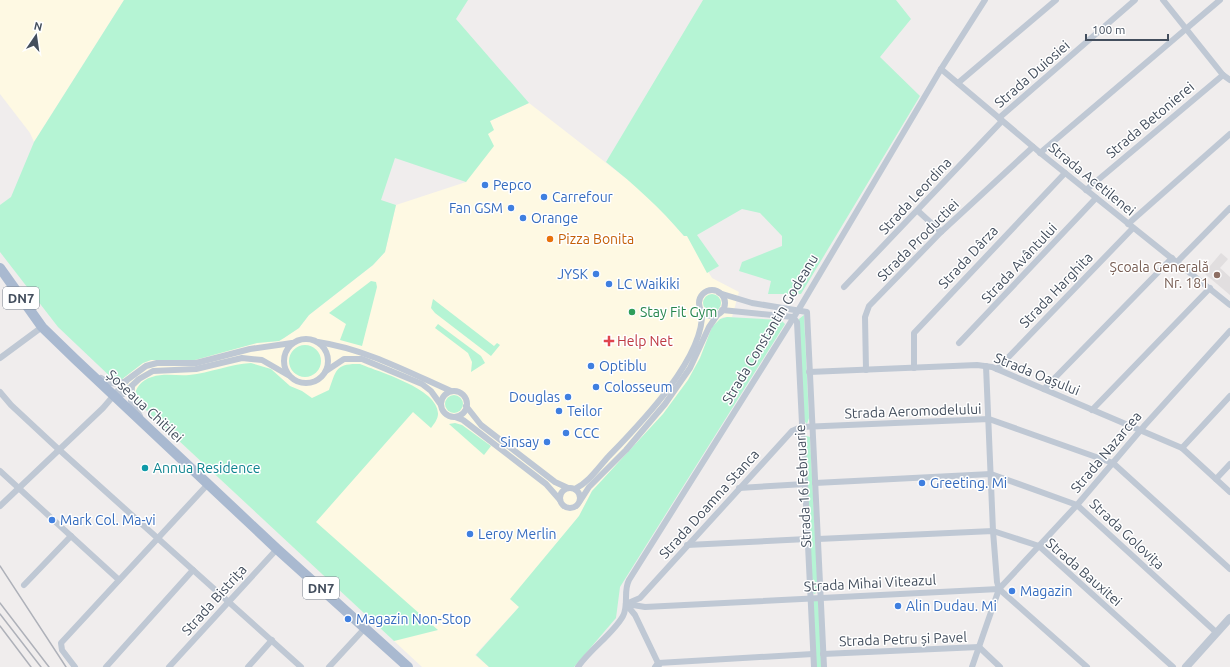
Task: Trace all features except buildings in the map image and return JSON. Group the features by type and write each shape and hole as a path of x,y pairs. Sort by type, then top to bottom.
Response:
{"main road":[{"name":"Șoseaua Chitilei","path":"0,268 42,327 277,549 408,667"}],"street":[{"name":"Strada Constantin Godeanu","path":"578,667 620,619 626,604 626,590 629,580 798,310 941,69 985,0"},
{"path":"958,83 1056,0"},
{"name":"Strada Duiosiei","path":"1001,119 1135,0"},
{"path":"1163,0 1223,75 1230,80"},
{"path":"1040,153 1220,0"},
{"name":"Strada Acetilenei","path":"941,69 1040,153 1230,304"},
{"name":"Strada Betonierei","path":"1086,190 1223,75"},
{"name":"Strada Leordina","path":"844,287 918,211 1001,119"},
{"name":"Strada Harghita","path":"997,369 1130,226 1230,134"},
{"name":"Strada Productiei","path":"866,370 866,310 941,232 1033,147"},
{"name":"Strada Dârza","path":"914,368 914,332 1065,173"},
{"name":"Strada Avântului","path":"959,343 1096,198"},
{"path":"1044,390 1174,260 1230,208"},
{"path":"918,211 941,232"},
{"path":"1092,410 1210,288"},
{"path":"560,500 561,493 585,482 632,433 677,375 697,337 701,324 702,311 699,304 702,295 711,291 752,304 798,310"},
{"path":"81,365 108,383 118,383 130,382 153,371 196,369 249,358 262,360 271,364 294,380 308,383 315,381 326,371 344,359 362,359 422,384 431,391 441,405 442,410 447,415 463,420 546,484 560,500 563,506 570,509 576,506 589,486 626,450 665,404 690,368 709,327 725,303 719,293"},
{"name":"Strada 16 Februarie","path":"798,310 806,312 824,667"},
{"path":"702,311 711,316 720,312 793,316"},
{"name":"Strada 16 Februarie","path":"793,316 797,322 801,428 814,667"},
{"path":"0,358 42,327"},
{"name":"Strada Nazarcea","path":"999,589 1077,504 1140,430 1230,331"},
{"path":"0,506 115,396 123,394 130,382 152,364 196,363 250,349 292,343 307,338 363,353 451,391 458,392 463,396 466,406 481,425 555,482 572,488 580,494 580,501"},
{"path":"318,342 326,352 328,365 326,371"},
{"path":"288,375 285,370 283,358 292,343"},
{"path":"986,366 993,531 997,582 999,589 1087,667"},
{"name":"Strada Oașului","path":"809,372 986,366 997,369 1182,448 1230,492"},
{"path":"130,382 131,401 146,425"},
{"path":"441,405 445,395 451,391"},
{"path":"0,392 11,405 59,449 301,667"},
{"path":"1182,448 1230,396"},
{"path":"456,417 462,413 466,406"},
{"name":"Strada Aeromodelului","path":"812,427 988,419 1113,463 1230,569"},
{"name":"Strada Doamna Stanca","path":"626,604 640,598 792,431 812,427"},
{"path":"1216,479 1230,464"},
{"path":"0,471 119,580"},
{"name":"Strada Golovița","path":"815,483 991,474 1077,504 1217,633"},
{"path":"75,667 62,650 61,643 208,484"},
{"path":"739,488 805,484"},
{"name":"Strada Bauxitei","path":"818,539 993,531 1039,546 1173,667"},
{"path":"24,585 71,536"},
{"path":"687,545 807,539"},
{"name":"Strada Bistrița","path":"169,667 277,549"},
{"path":"106,667 193,570"},
{"path":"972,667 999,589"},
{"name":"Strada Mihai Viteazul","path":"626,604 645,606 999,589"},
{"path":"626,604 635,615 658,666 813,654"},
{"path":"1186,667 1230,618"},
{"path":"329,667 365,628"},
{"path":"248,667 272,640"},
{"name":"Strada Petru și Pavel","path":"823,654 979,648 1000,667"}],"shaded area":[{"path":"0,0 124,0 34,142 30,133 0,94"},
{"path":"529,103 641,190 684,236 687,236 712,278 739,292 732,317 723,317 712,327 700,358 688,380 663,414 592,491 579,516 511,599 519,607 475,655 489,667 422,667 117,383 143,363 151,360 183,361 257,343 279,341 299,328 309,315 373,265 385,252 396,205 466,182 488,133 490,121"},
{"name":"Școala Generală Nr. 181","path":"1221,253 1228,259 1220,268 1230,277 1230,295 1204,273"}],"green space":[{"path":"124,0 468,0 456,19 529,103 490,121 494,130 488,134 494,146 466,182 395,158 381,200 396,205 385,252 373,265 309,315 299,328 279,341 257,343 195,360 151,360 143,363 117,383 58,327 0,252 0,205 11,197 34,142"},
{"path":"703,0 896,0 911,19 880,57 920,96 801,294 768,294 771,281 739,271 742,262 782,246 782,236 760,213 742,209 697,235 719,266 707,273 687,236 684,236 647,197 606,162"},
{"path":"371,281 376,282 377,287 362,346 340,340 346,324 329,313"},
{"path":"712,294 718,297 721,303 718,309 712,312 706,309 703,303 706,297"},
{"path":"433,299 494,346 497,343 500,345 491,356 435,313 431,308"},
{"path":"804,315 809,418 807,424 803,420 799,319"},
{"path":"727,317 781,320 785,324 620,587 616,618 574,667 489,667 476,655 519,607 510,599 579,516 592,491 663,414 688,380 700,358 712,327 720,319"},
{"path":"438,324 481,356 485,363 471,372 472,362 468,353 435,328"},
{"path":"302,345 308,345 318,352 321,361 320,367 314,374 308,377 302,377 292,370 289,364 289,358 296,348"},
{"path":"251,363 271,369 290,386 302,391 312,398 329,390 335,373 341,367 352,364 360,364 419,389 436,405 438,416 431,428 413,412 316,522 438,630 394,641 134,399 139,385 152,377 161,375 197,374 235,365"},
{"path":"454,395 460,398 463,404 460,410 454,413 448,410 445,404 448,398"},
{"path":"455,423 462,425 491,446 484,455 449,424"},
{"path":"806,436 810,437 818,590 815,594 813,593 804,439"},
{"path":"815,597 818,598 822,667 815,667 812,604"}],"railway":[{"path":"0,566 66,667"},
{"path":"0,603 49,667"},
{"path":"0,614 41,667"},
{"path":"0,626 31,667"}],"place":[{"name":"Pepco","path":"485,185"},
{"name":"Carrefour","path":"544,197"},
{"name":"Fan GSM","path":"511,208"},
{"name":"Orange","path":"523,218"},
{"name":"Pizza Bonita","path":"550,239"},
{"name":"JYSK","path":"596,274"},
{"name":"Școala Generală Nr. 181","path":"1217,275"},
{"name":"LC Waikiki","path":"609,284"},
{"name":"Stay Fit Gym","path":"632,312"},
{"name":"Help Net","path":"609,341"},
{"name":"Optiblu","path":"591,366"},
{"name":"Colosseum","path":"596,387"},
{"name":"Douglas","path":"568,397"},
{"name":"Teilor","path":"559,411"},
{"name":"CCC","path":"566,433"},
{"name":"Sinsay","path":"547,442"},
{"name":"Annua Residence","path":"145,468"},
{"name":"Greeting. Mi","path":"922,483"},
{"name":"Mark Col. Ma-vi","path":"52,520"},
{"name":"Leroy Merlin","path":"470,534"},
{"name":"Magazin","path":"1012,591"},
{"name":"Alin Dudau. Mi","path":"898,606"},
{"name":"Magazin Non-Stop","path":"348,619"}]}
